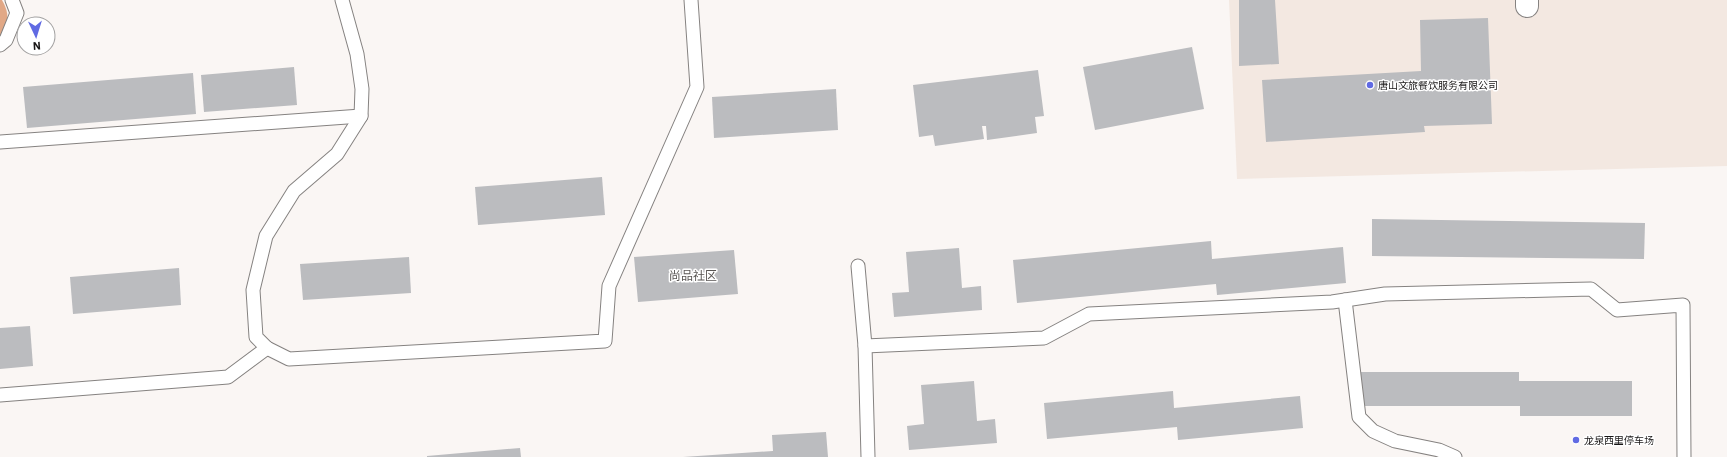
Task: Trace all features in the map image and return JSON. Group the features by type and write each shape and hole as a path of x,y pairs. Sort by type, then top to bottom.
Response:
{"lane":[{"path":"0,45 6,40 17,13 12,0"},
{"path":"342,0 357,54 362,89 361,116 337,154 294,191 266,236 253,290 256,338 267,348 290,359 605,341 609,286 697,87 691,0"},
{"path":"0,142 361,116"},
{"path":"858,266 865,346 868,457"},
{"path":"865,346 1044,338 1089,314 1345,300 1385,294 1591,289 1617,310 1683,305 1684,457"},
{"path":"1345,300 1359,417 1373,430 1395,441 1439,450 1455,457"},
{"path":"0,395 228,376 267,348"}],"shaded area":[{"path":"0,0 2,0 5,5 7,23 0,36"},
{"path":"1229,0 1727,0 1727,166 1237,179"}],"building":[{"path":"1239,0 1275,0 1279,64 1239,66"},
{"path":"1488,18 1492,124 1424,126 1425,132 1266,142 1262,80 1421,71 1420,20"},
{"path":"1192,47 1204,109 1095,130 1083,67"},
{"path":"294,67 297,105 204,112 201,75"},
{"path":"1038,70 1044,116 1035,117 1037,133 987,140 986,126 982,126 984,139 935,146 933,135 919,137 913,85"},
{"path":"193,73 196,114 27,128 23,87"},
{"path":"836,89 838,130 714,138 712,97"},
{"path":"602,177 605,215 478,225 475,187"},
{"path":"1372,219 1645,223 1644,259 1372,256"},
{"path":"1211,241 1212,259 1343,247 1346,283 1217,295 1216,284 1017,303 1013,260"},
{"path":"959,248 962,288 981,286 982,310 894,317 892,293 909,292 906,252"},
{"path":"734,250 738,294 638,302 634,257"},
{"path":"409,257 411,293 303,300 300,264"},
{"path":"179,268 181,305 73,314 70,277"},
{"path":"30,326 33,366 0,369 0,328"},
{"path":"1360,372 1519,372 1519,381 1632,381 1632,416 1520,416 1520,406 1360,406"},
{"path":"974,381 977,421 995,419 997,443 909,450 907,426 924,424 921,385"},
{"path":"1173,391 1174,408 1300,396 1303,428 1178,440 1177,427 1047,439 1044,403"},
{"path":"826,432 828,457 683,457 773,451 772,435"},
{"path":"520,448 521,457 427,457 427,456"}],"place":[{"name":"唐山文旅餐饮服务有限公司","path":"1370,85"},
{"name":"龙泉西里停车场","path":"1576,440"}],"district":[{"name":"尚品社区","path":"693,276"}]}
